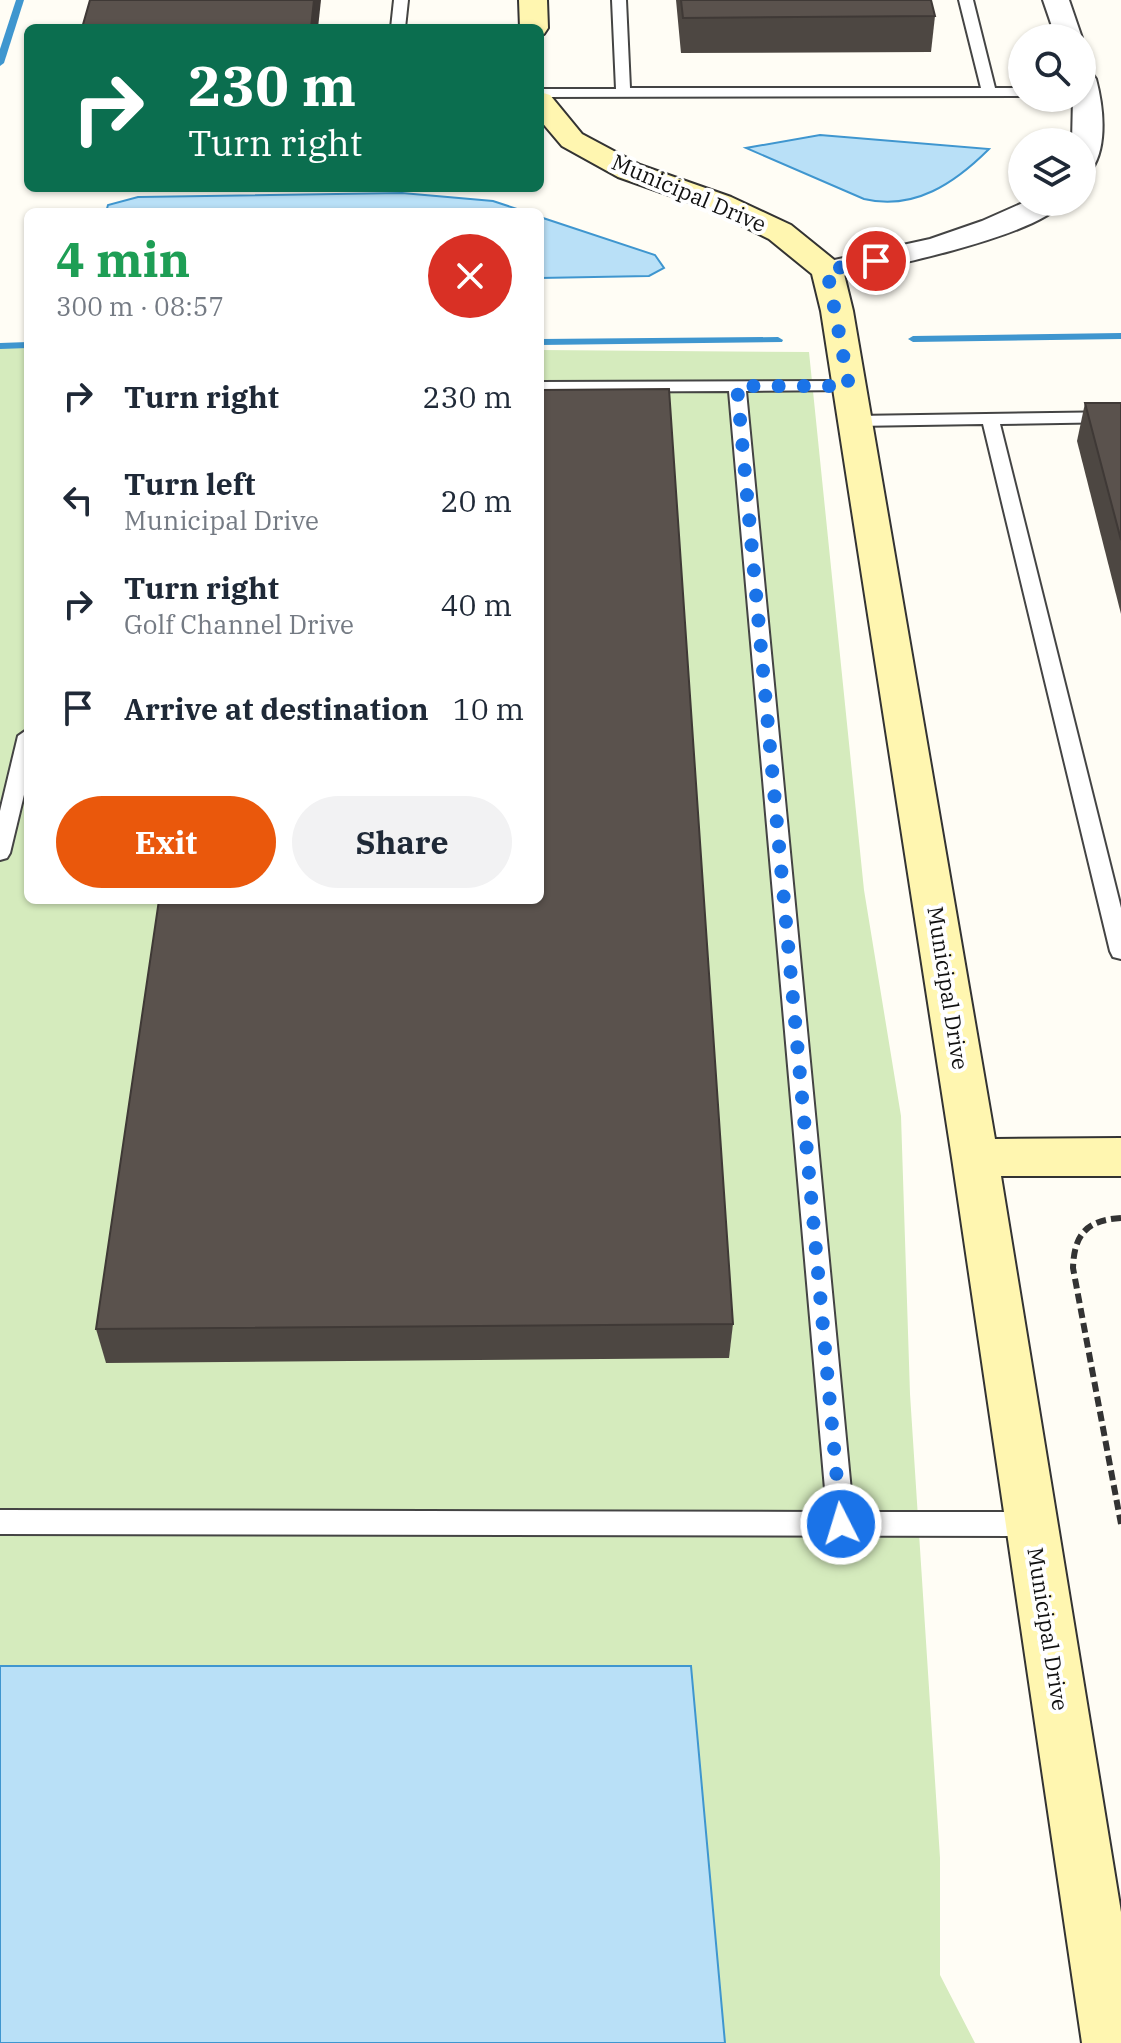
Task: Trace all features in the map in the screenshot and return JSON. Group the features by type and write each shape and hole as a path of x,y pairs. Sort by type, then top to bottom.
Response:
{"street":[{"path":"533,0 534,24"},
{"path":"1056,0 1064,24"},
{"name":"Municipal Drive","path":"544,106 572,140 629,171 720,203 780,232 827,270 852,404 975,1158 1112,2043"},
{"path":"827,270 925,252 995,229 1021,216"},
{"path":"975,1158 1121,1157"}],"lane":[{"path":"398,24 401,0"},
{"path":"619,0 623,93"},
{"path":"966,0 989,92"},
{"path":"544,93 1008,92"},
{"path":"737,386 841,1524"},
{"path":"544,387 737,386 852,404 990,419 1121,417"},
{"path":"990,419 1121,951"},
{"path":"0,853 24,753"},
{"path":"0,1522 1032,1524"}],"path":[{"path":"1121,1218 1104,1218 1084,1228 1073,1244 1073,1268 1121,1524"}],"green space":[{"path":"0,346 24,346 24,904 544,904 544,350 809,352 864,890 901,1116 910,1394 940,1858 940,1975 975,2043 0,2043"}],"water":[{"path":"820,135 989,149 962,173 932,191 900,201 882,202 864,199 746,148"},
{"path":"402,193 493,201 514,208 107,208 108,205 138,197"},
{"path":"544,218 655,255 664,268 649,276 544,278"},
{"path":"0,1666 691,1666 725,2043 0,2043"}],"building":[{"path":"90,0 314,0 311,24 83,24"},
{"path":"681,0 931,0 935,16 683,18"},
{"path":"669,389 733,1324 96,1329 158,904 544,904 544,390"},
{"path":"1085,403 1121,403 1121,540"}],"waterway":[{"path":"0,63 20,0"},
{"path":"913,339 1121,336"},
{"path":"544,342 778,340"},
{"path":"0,346 24,345"}],"route":[{"path":"841,1524 737,386 849,386 827,270 876,261"}]}
